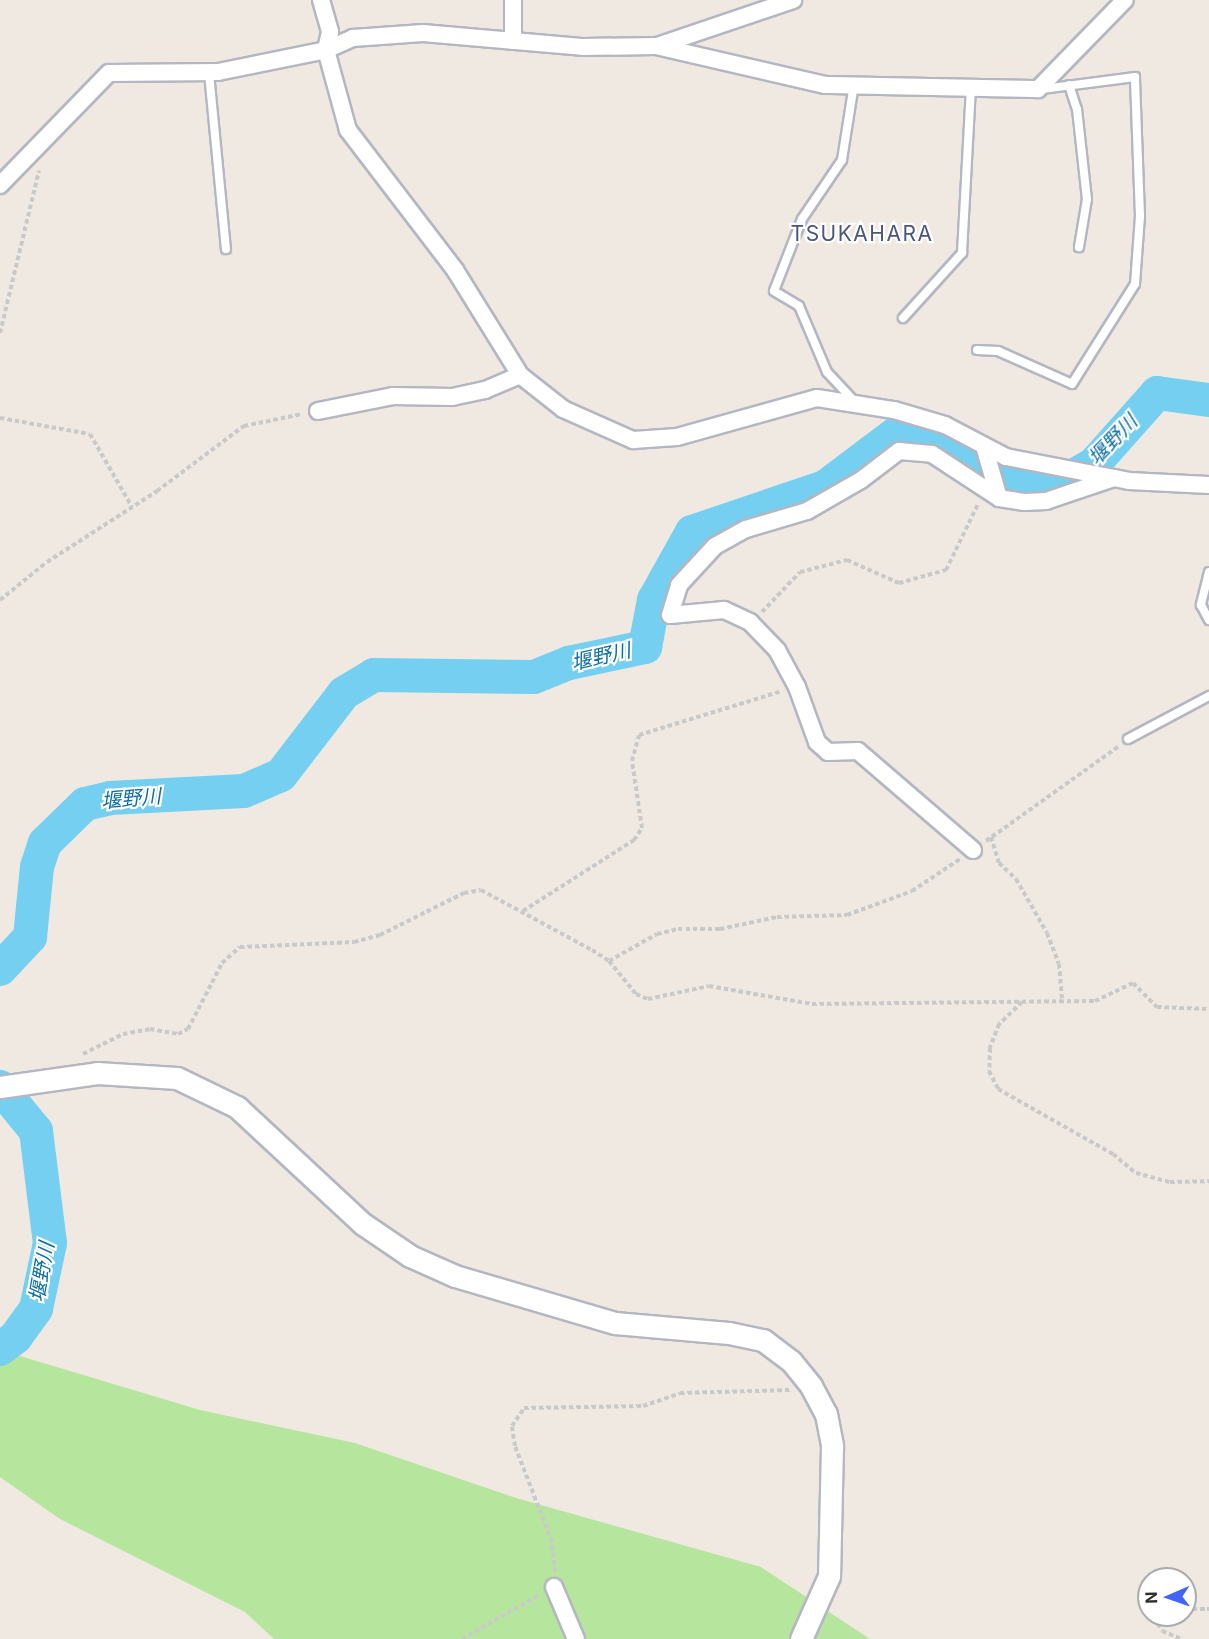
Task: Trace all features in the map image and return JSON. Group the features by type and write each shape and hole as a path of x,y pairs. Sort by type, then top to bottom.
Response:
{"street":[{"path":"321,0 330,32 326,50 348,130 455,270 520,375 563,409 633,440 677,438 817,398 858,404 945,425 985,449 1006,457 1109,477 1209,485"},
{"path":"513,0 513,41"},
{"path":"656,46 793,0"},
{"path":"0,185 109,73 209,73 326,50 353,38 423,33 584,47 656,46 825,85 1038,89 1125,0"},
{"path":"318,411 393,396 452,397 485,390 520,375"},
{"path":"985,449 994,492"},
{"path":"973,850 858,751 828,752 823,747 797,687 777,650 750,622 724,610 670,615 680,585 696,562 715,546 746,529 807,511 899,451 932,454 994,492 1046,501 1109,477"},
{"path":"8,1086 97,1073 177,1078 237,1107 363,1224 410,1256 455,1276 615,1323 729,1333 763,1340 791,1361 811,1386 826,1414 832,1446 834,1544 820,1602 801,1639"},
{"path":"554,1587 576,1639"}],"lane":[{"path":"209,73 226,249"},
{"path":"977,350 998,351 1072,384 1135,284 1140,216 1135,77 1038,89"},
{"path":"854,84 842,160 802,219 774,291 799,306 826,372 858,404"},
{"path":"1069,85 1077,109 1087,200 1079,247"},
{"path":"903,318 962,253 971,89"},
{"path":"1209,572 1201,605 1209,620"},
{"path":"1128,739 1209,696"}],"path":[{"path":"0,333 39,168 27,157"},
{"path":"0,600 47,562 132,507 244,426 318,411"},
{"path":"0,418 16,424 90,434 132,507"},
{"path":"750,622 778,600 800,572 847,560 898,583 946,570 964,525 994,492"},
{"path":"523,910 634,840 642,828 632,761 639,735 797,687"},
{"path":"609,961 657,934 678,928 720,929 777,916 847,915 912,891 1128,739"},
{"path":"990,837 999,863 1016,879 1047,933 1059,964 1062,1001"},
{"path":"74,1058 123,1034 150,1029 178,1034 188,1029 222,963 240,947 354,942 380,935 464,892 481,890 523,910 609,961 636,994 648,999 709,986 812,1004 1062,1001 1108,998 1134,983 1157,1007 1209,1009"},
{"path":"1022,1002 999,1024 990,1048 989,1071 998,1089 1113,1154 1136,1173 1170,1182 1209,1181"},
{"path":"462,1639 554,1587 552,1542 515,1446 512,1426 524,1408 643,1406 680,1393 811,1386"},
{"path":"1160,1627 1162,1631 1182,1639"}],"green space":[{"path":"0,1350 200,1410 355,1443 516,1498 761,1567 870,1639 274,1639 245,1612 60,1519 0,1477"}],"waterway":[{"name":"堰野川","path":"0,969 30,937 37,867 45,843 85,804 110,798 244,791 281,775 344,693 374,675 534,677 569,663 645,647 654,600 692,532 825,487 898,432 928,436 1014,484 1058,485 1094,464 1157,393 1209,400"},
{"name":"堰野川","path":"0,1087 36,1131 50,1243 36,1309 16,1337 0,1349"}],"district":[{"name":"TSUKAHARA","path":"862,234"}]}
